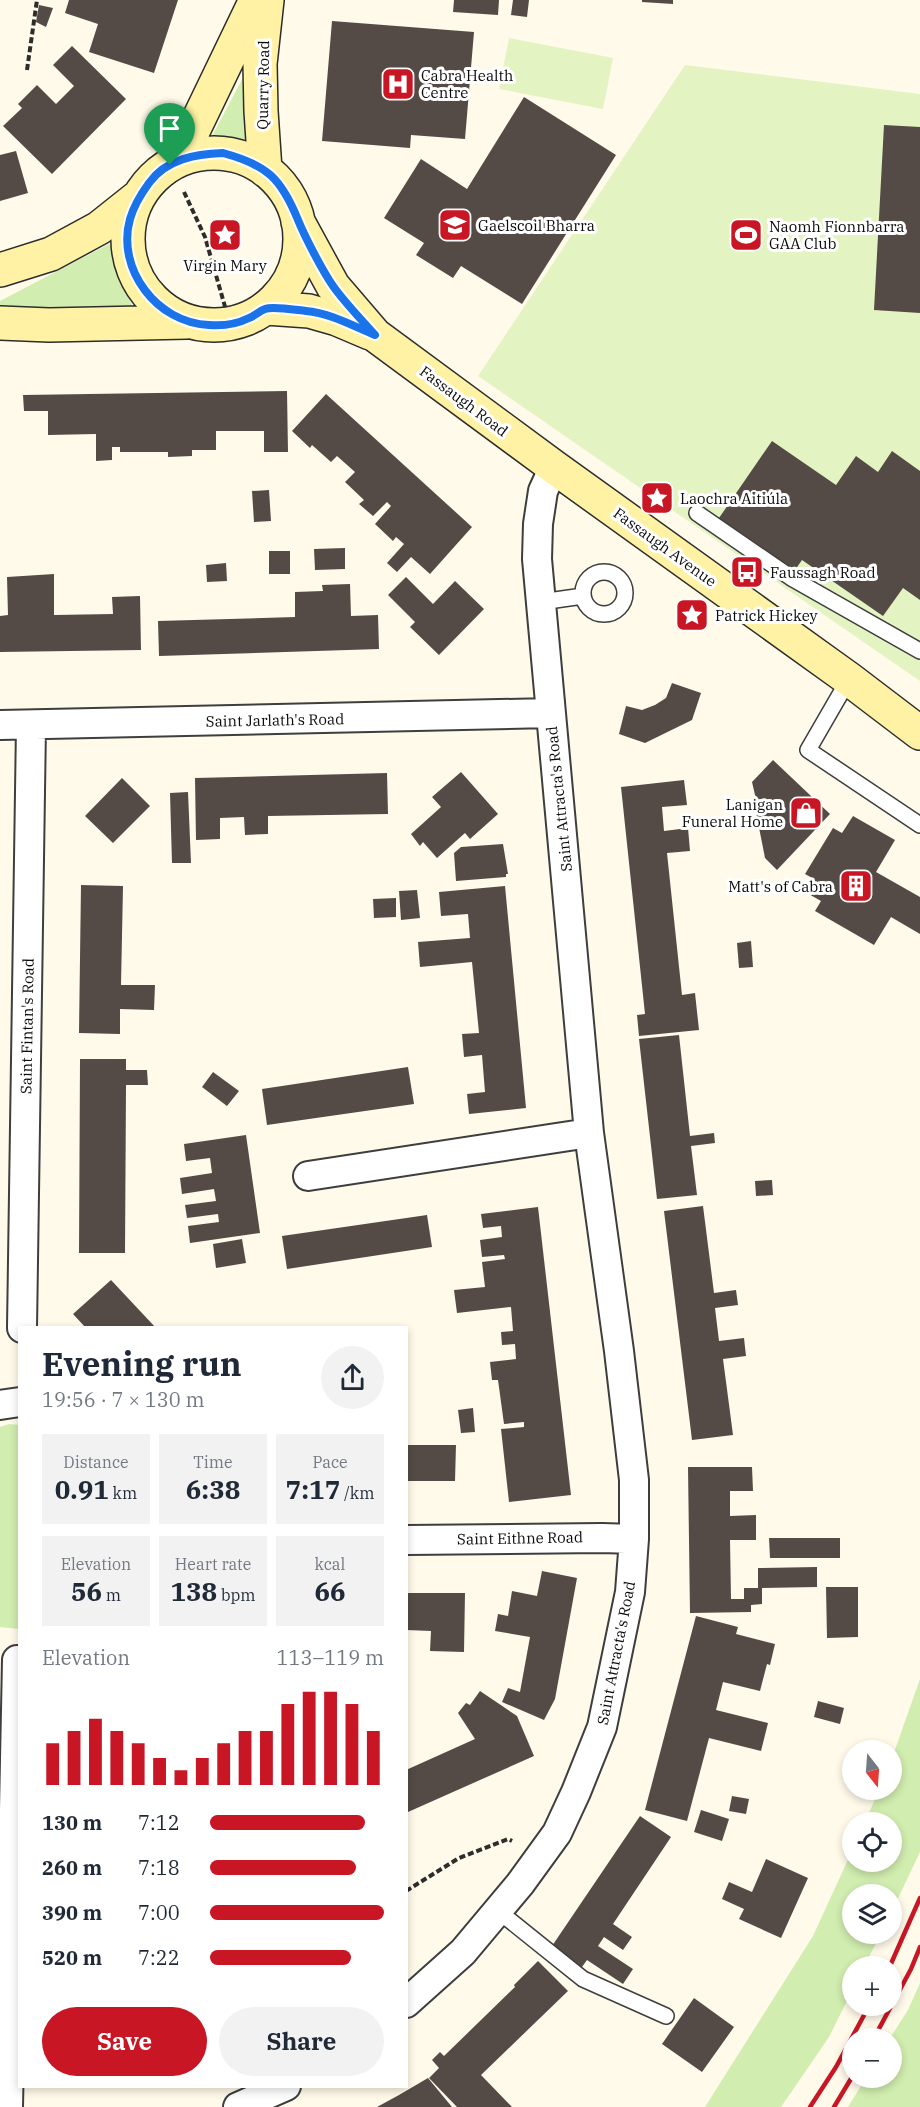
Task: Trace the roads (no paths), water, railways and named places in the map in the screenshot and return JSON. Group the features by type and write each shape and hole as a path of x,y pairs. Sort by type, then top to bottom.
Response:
{"street":[{"name":"Quarry Road","path":"174,163 256,0"},
{"name":"Quarry Road","path":"265,170 260,64 267,0"},
{"path":"0,270 51,254 99,228 138,197 152,179 174,163 201,154 223,153 245,159 265,170 280,184 292,202 298,222 300,246 295,270 283,291 266,308 249,318 230,324 208,326 187,322 49,325 0,323"},
{"path":"138,197 129,220 127,244 132,267 144,291 163,310 187,322"},
{"name":"Fassaugh Road","path":"298,222 333,286 375,335 554,467"},
{"name":"Fassaugh Road","path":"266,308 309,311 337,319 375,335"},
{"name":"Saint Attracta's Road","path":"408,2000 463,1952 557,1833 602,1727 630,1592 634,1539 634,1480 589,1133 537,559 538,524 543,491 554,467"},
{"name":"Fassaugh Avenue","path":"554,467 849,679 920,733"},
{"name":"Saint Jarlath's Road","path":"0,725 550,714"},
{"name":"Saint Fintan's Road","path":"22,1326 31,724"},
{"path":"308,1176 589,1133"},
{"path":"0,1405 18,1402"},
{"name":"Saint Eithne Road","path":"408,1540 634,1539"},
{"path":"8,2107 12,1659"},
{"path":"238,2107 281,2088"}],"lane":[{"path":"697,513 793,579 920,651"},
{"path":"541,602 583,596"},
{"path":"849,679 808,750 920,825"},
{"path":"497,1910 583,1979 666,2016"}],"railway":[{"path":"894,1956 920,1898"},
{"path":"879,2028 911,1969 920,1947"},
{"path":"810,2107 836,2067 864,2016"},
{"path":"834,2107 845,2088"}],"place":[{"name":"Cabra Health Centre","path":"398,84"},
{"name":"Gaelscoil Bharra","path":"455,225"},
{"name":"Virgin Mary","path":"225,235"},
{"name":"Naomh Fionnbarra GAA Club","path":"746,235"},
{"name":"Laochra Aitiúla","path":"657,498"},
{"name":"Faussagh Road","path":"747,572"},
{"name":"Patrick Hickey","path":"692,615"},
{"name":"Lanigan Funeral Home","path":"806,813"},
{"name":"Matt's of Cabra","path":"856,886"}]}
